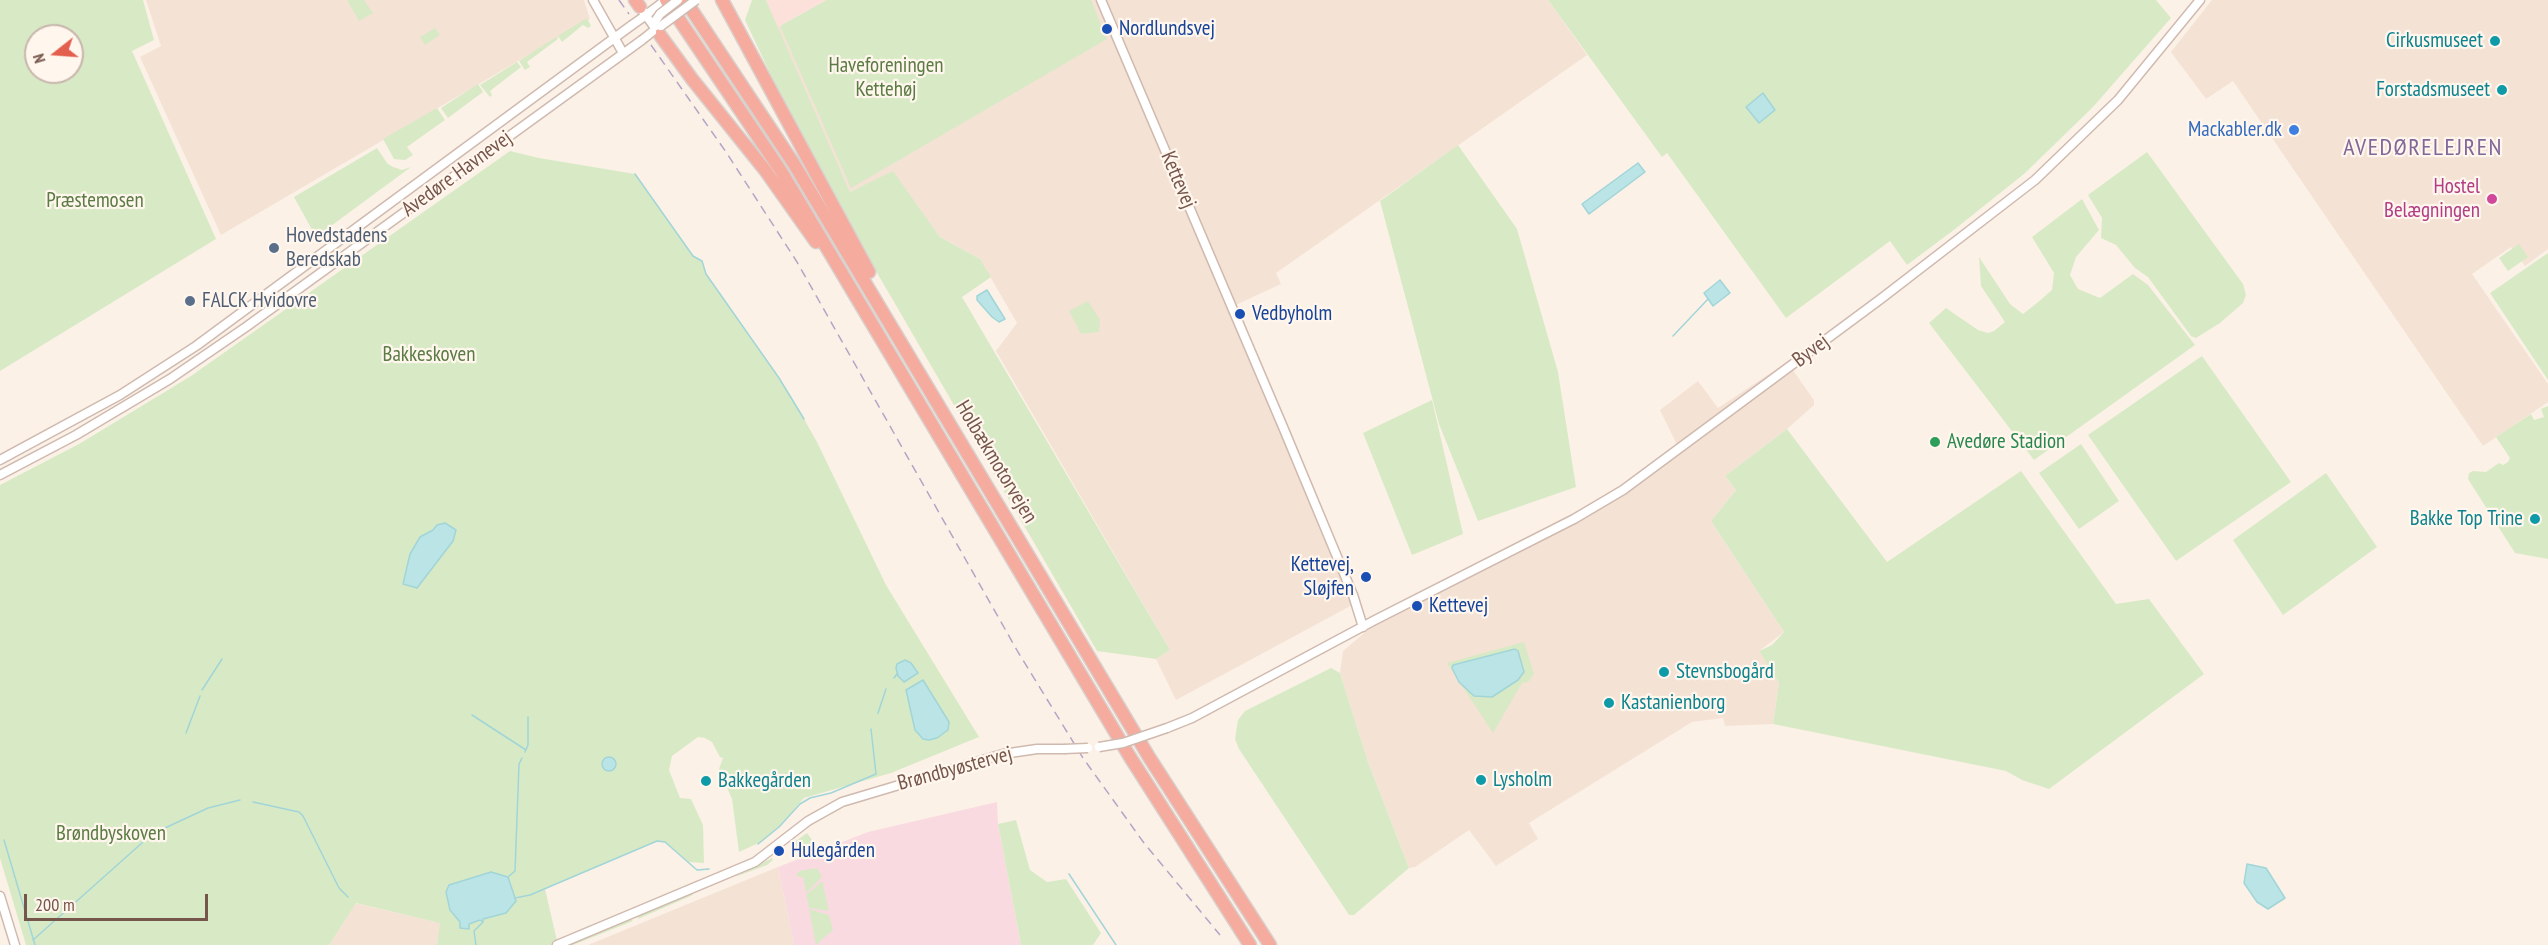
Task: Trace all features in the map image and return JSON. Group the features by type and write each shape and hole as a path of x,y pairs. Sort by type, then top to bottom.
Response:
{"highway":[{"name":"Holbækmotorvejen","path":"666,0 743,112 849,283 1061,643 1196,863 1250,945"},
{"name":"Holbækmotorvejen","path":"686,0 794,164 1149,757 1270,945"},
{"path":"722,0 887,305 905,349"},
{"path":"657,29 849,283"}],"street":[{"path":"593,0 623,53"},
{"name":"Avedøre Havnevej","path":"0,460 120,396 196,346 614,39 632,25 643,10 666,0"},
{"path":"657,29 660,14 678,0"},
{"path":"657,29 686,0"},
{"name":"Avedøre Havnevej","path":"0,475 76,435 197,361 696,0"},
{"name":"Kettevej","path":"1101,0 1284,427 1350,588 1363,627"},
{"name":"Byvej","path":"1363,627 1574,519 1623,490 1785,370 2036,180 2118,100 2200,0"},
{"path":"643,10 657,29"},
{"name":"Brøndbyøstervej","path":"556,945 755,862 816,815 842,802 1003,754 1037,749 1100,747 1123,743 1192,718 1363,627"},
{"path":"0,896 15,945"}],"shaded area":[{"path":"146,0 584,0 590,19 221,235 140,57 161,46"},
{"path":"766,0 825,0 777,27"},
{"path":"825,0 1548,0 1587,55 1276,273 1281,284 1229,308 1354,604 1176,700 1156,659 1170,650 996,351 1017,323 980,259 940,237 893,172 850,192 777,27"},
{"path":"2212,0 2548,0 2548,249 2525,266 2511,247 2472,274 2548,384 2548,402 2483,446 2233,81 2206,99 2171,52"},
{"path":"1787,362 1814,400 1814,405 1787,429 1725,476 1736,490 1711,521 1784,632 1759,651 1779,683 1773,724 1725,726 1723,718 1692,722 1529,823 1538,839 1496,866 1469,830 1415,867 1409,868 1368,762 1340,673 1343,651 1401,602 1574,514 1641,473 1677,445 1660,410 1698,381 1718,408"},
{"path":"997,802 998,824 1021,945 794,945 778,867 868,832"},
{"path":"778,867 794,945 588,945"},
{"path":"355,903 441,923 437,945 329,945"}],"green space":[{"name":"Præstemosen","path":"0,0 143,0 154,40 132,51 216,239 0,371"},
{"path":"347,0 364,0 373,13 359,21"},
{"path":"752,0 766,0 850,192 893,171 940,237 980,259 991,277 962,297 1170,650 1156,659 1097,651 844,216 785,105 745,20"},
{"name":"Haveforeningen Kettehøj","path":"827,0 1091,0 1107,39 851,188 780,26"},
{"path":"1548,0 2156,0 2171,18 2093,107 2024,174 1955,229 1907,265 1890,241 1786,318 1667,153 1662,157"},
{"path":"587,18 591,26 588,28 583,25 562,42 558,36"},
{"path":"435,28 440,35 425,45 420,37"},
{"path":"556,37 558,39 527,62 530,67 525,70 519,61"},
{"path":"517,62 521,67 490,91 492,95 490,97 480,85"},
{"path":"478,84 483,92 448,118 441,108"},
{"path":"437,108 445,120 407,147 413,155 405,160 394,159 383,139"},
{"path":"1458,145 1517,229 1558,372 1576,487 1478,521 1439,424 1380,201"},
{"path":"377,148 387,163 393,167 402,170 411,167 316,237 294,197"},
{"name":"Bakkeskoven","path":"510,151 635,174 693,256 702,261 706,274 791,396 817,442 886,585 979,737 891,773 804,798 779,827 763,841 739,852 732,799 719,769 723,758 720,757 712,742 698,737 672,756 669,770 680,798 691,799 703,825 704,863 689,862 665,842 657,841 545,889 558,945 437,945 440,923 356,903 329,945 26,945 0,858 0,485 79,444 191,376","holes":["905,660 911,663 918,672 898,676 897,664","906,690 949,721 908,700"]},
{"path":"2147,152 2243,284 2246,295 2243,303 2220,323 2196,338 2191,336 2148,277 2135,268 2116,245 2101,238 2102,218 2088,195"},
{"path":"2082,199 2099,230 2076,257 2070,275 2078,289 2100,298 2133,274 2148,285 2195,345 2034,460 1929,323 1946,308 1978,330 1988,333 2005,322 1981,286 1979,257 2010,304 2023,314 2037,303 2052,290 2054,273 2032,237"},
{"path":"2519,244 2528,257 2508,271 2499,258"},
{"path":"2548,253 2548,380 2490,293"},
{"path":"1088,301 1100,320 1099,332 1081,334 1069,311"},
{"path":"2202,356 2291,482 2176,561 2088,435"},
{"path":"1432,400 1463,534 1412,555 1363,433"},
{"path":"2548,406 2548,559 2515,553 2468,479 2469,473 2473,471 2486,472 2499,463 2503,465 2508,462 2510,458 2496,437 2531,414 2534,420 2544,417 2541,409"},
{"path":"1787,429 1887,562 2021,471 2116,604 2149,599 2204,674 2049,789 2022,780 2006,771 1773,724 1779,683 1759,651 1772,645 1784,632 1711,521 1736,490 1725,476"},
{"path":"2081,444 2119,501 2079,529 2039,473"},
{"path":"2326,473 2377,547 2283,615 2233,540"},
{"path":"1524,642 1534,674 1528,682 1522,683 1493,733 1447,663"},
{"path":"1331,668 1340,673 1368,762 1409,868 1354,915 1349,915 1239,749 1235,739 1238,720 1245,711"},
{"path":"1016,820 1030,870 1047,882 1066,879 1101,933 1093,945 1021,945 998,824"},
{"path":"807,833 816,845 794,854 790,852 793,843"},
{"path":"772,858 773,860 767,865 735,877"},
{"path":"817,868 822,877 806,893 803,877 796,876 799,871"},
{"path":"822,881 829,911 809,908 806,895"},
{"path":"690,893 693,895 638,919 639,914"},
{"path":"809,909 829,915 833,930 816,945"},
{"path":"629,918 633,921 573,945 563,945"}],"water":[{"path":"1763,93 1775,110 1759,123 1746,107"},
{"path":"1638,163 1645,172 1589,214 1582,204"},
{"path":"1720,280 1730,293 1713,306 1704,293"},
{"path":"987,290 1005,319 999,322 977,300 977,296"},
{"path":"445,523 456,530 453,541 417,588 403,584 410,554 420,537 437,525"},
{"path":"1515,649 1518,651 1524,672 1518,680 1492,697 1474,696 1459,682 1452,668 1453,665"},
{"path":"905,660 911,663 918,673 904,682 898,676 896,668 897,664"},
{"path":"923,680 949,722 948,730 937,738 929,740 923,739 915,730 906,690"},
{"path":"609,757 614,759 616,764 614,769 609,771 604,769 602,764 604,759"},
{"path":"2247,864 2266,868 2285,898 2268,909 2257,902 2244,883"},
{"path":"491,872 508,877 516,901 506,913 483,919 483,922 480,920 469,924 469,929 460,928 460,922 450,910 446,892 449,885"}],"waterway":[{"path":"635,174 693,256 702,261 706,274 779,378 804,419"},
{"path":"1673,336 1708,299"},
{"path":"202,690 222,659"},
{"path":"894,678 897,674"},
{"path":"878,713 886,689"},
{"path":"186,733 200,696"},
{"path":"472,715 526,750"},
{"path":"525,752 528,745 528,717"},
{"path":"758,844 779,827 800,804 810,798 831,793 876,774 871,729"},
{"path":"508,877 515,871 519,764 522,758"},
{"path":"33,940 152,834 208,808 240,800"},
{"path":"253,802 299,812 339,888 348,897"},
{"path":"4,840 35,945"},
{"path":"515,898 530,895 657,841 665,842 697,870 709,869"},
{"path":"1069,874 1116,945"},
{"path":"476,945 474,931 483,922"}],"railway":[{"path":"619,0 629,14"},
{"path":"651,45 726,152 797,262 1018,652 1083,758 1144,843 1220,935"}],"place":[{"name":"Nordlundsvej","path":"1107,29"},
{"name":"Cirkusmuseet","path":"2495,41"},
{"name":"Forstadsmuseet","path":"2502,90"},
{"name":"Mackabler.dk","path":"2294,130"},
{"name":"Hostel Belægningen","path":"2492,199"},
{"name":"Hovedstadens Beredskab","path":"274,248"},
{"name":"FALCK Hvidovre","path":"190,301"},
{"name":"Vedbyholm","path":"1240,314"},
{"name":"Avedøre Stadion","path":"1935,442"},
{"name":"Bakke Top Trine","path":"2535,519"},
{"name":"Kettevej, Sløjfen","path":"1366,577"},
{"name":"Kettevej","path":"1417,606"},
{"name":"Stevnsbogård","path":"1664,672"},
{"name":"Kastanienborg","path":"1609,703"},
{"name":"Lysholm","path":"1481,780"},
{"name":"Bakkegården","path":"706,781"},
{"name":"Hulegården","path":"779,851"}],"district":[{"name":"AVEDØRELEJREN","path":"2423,148"}],"park label":[{"name":"Brøndbyskoven","path":"111,834"}]}
